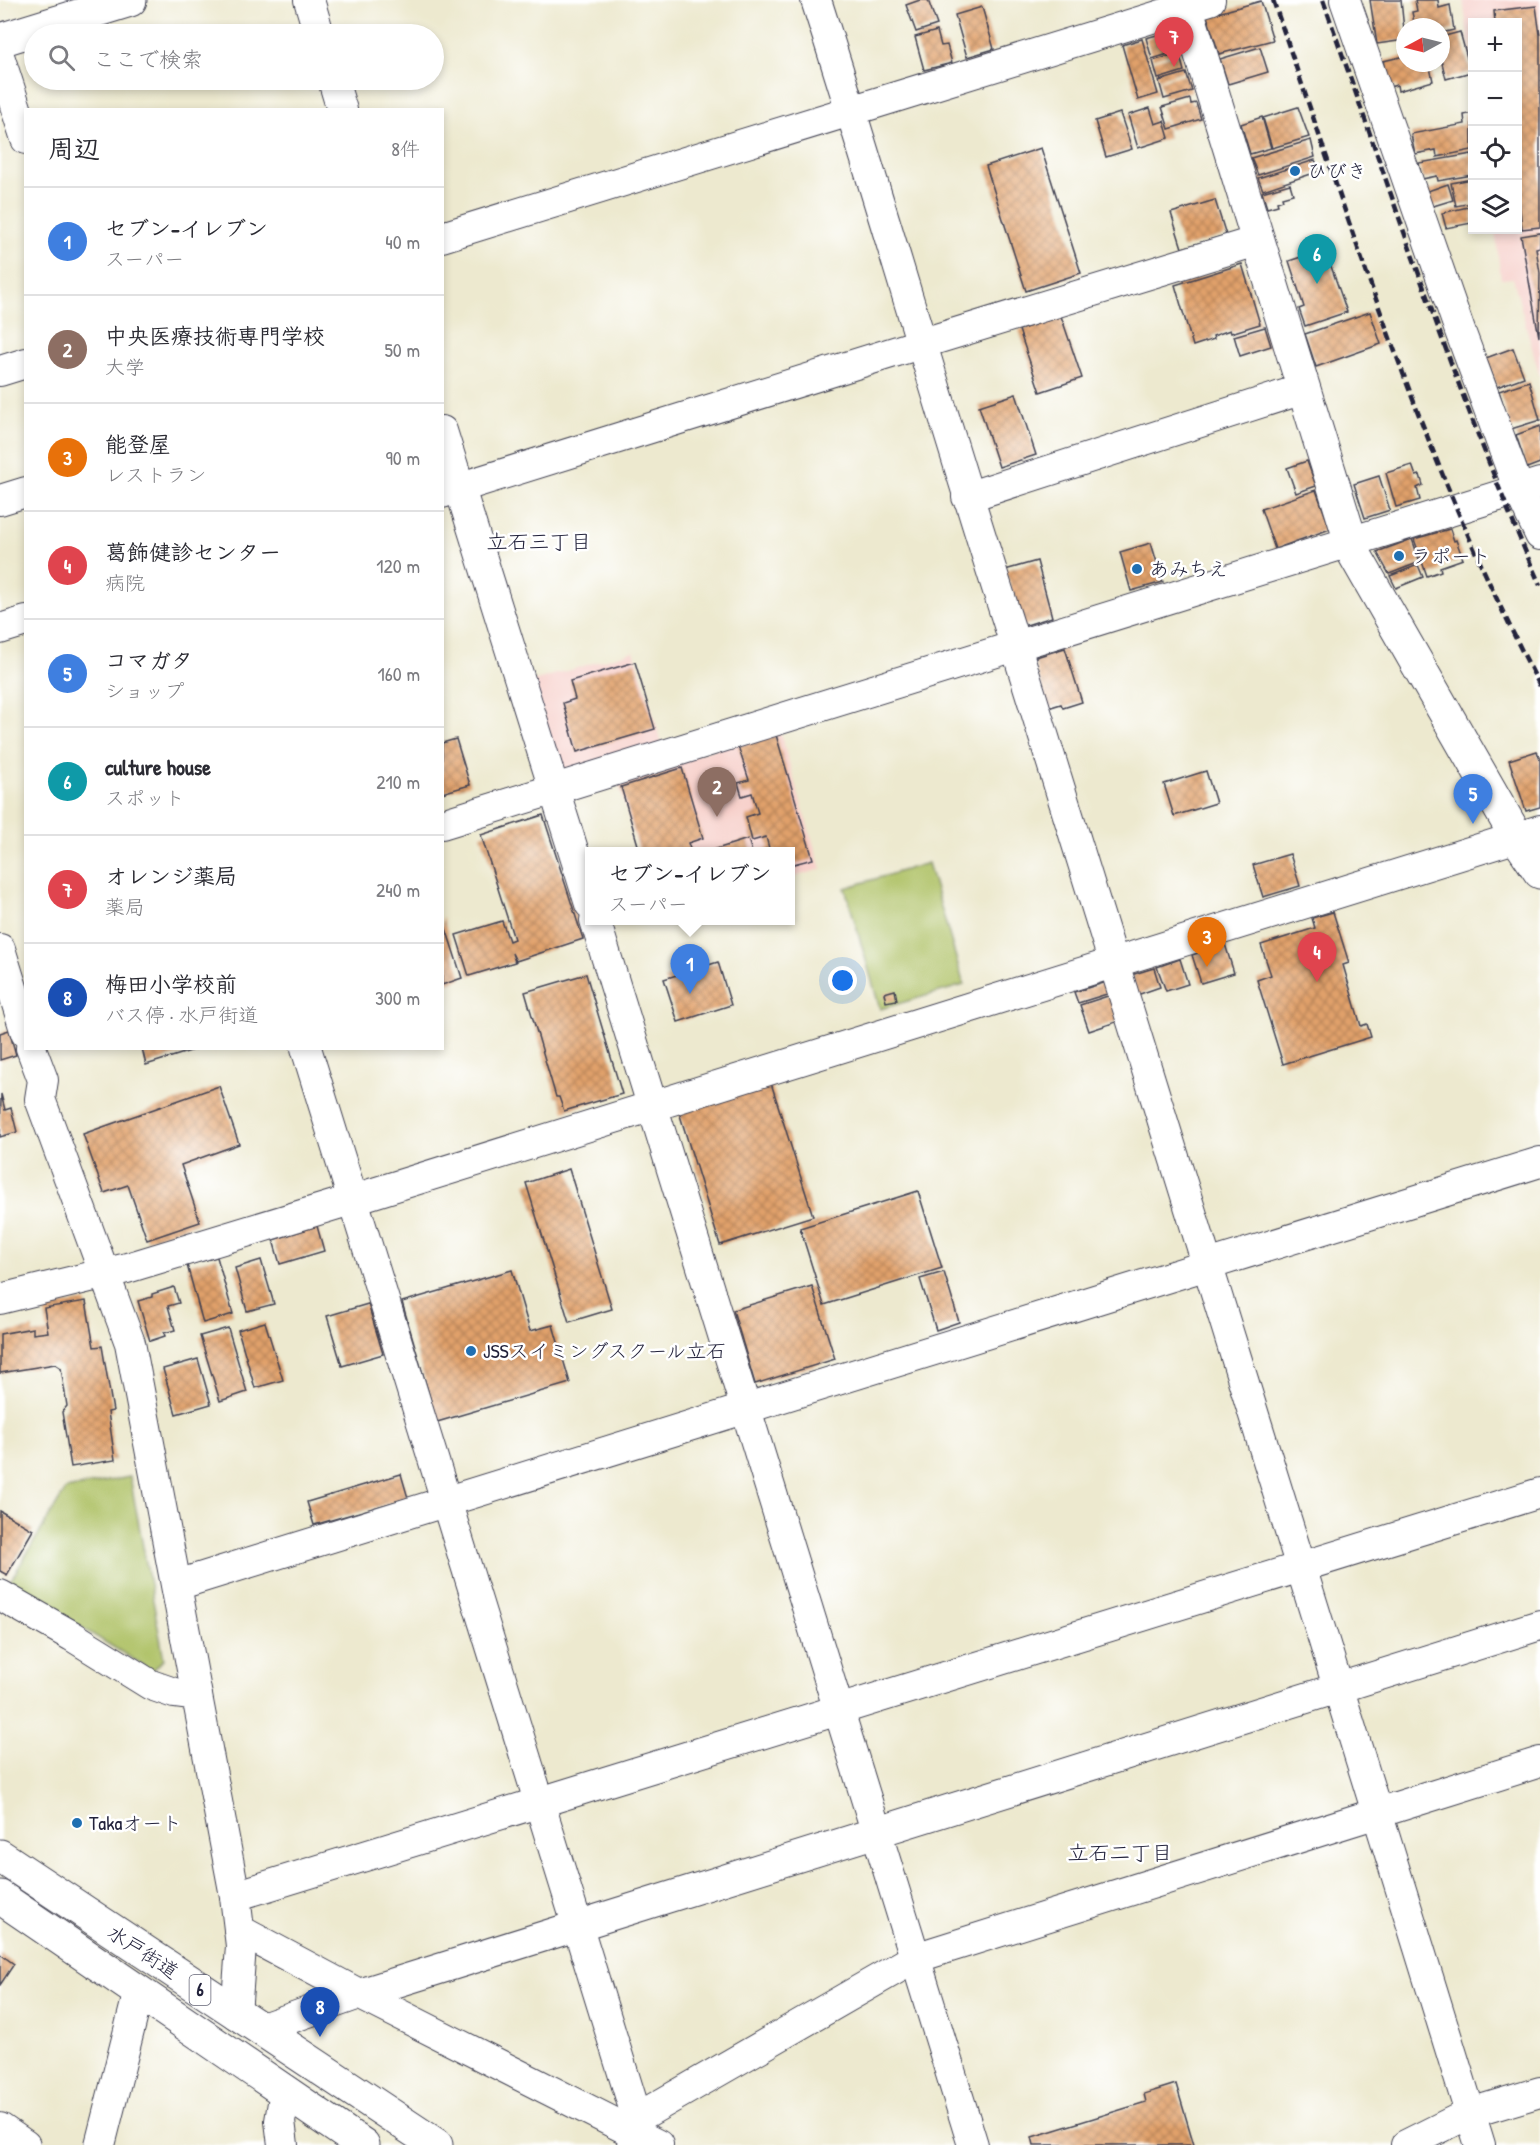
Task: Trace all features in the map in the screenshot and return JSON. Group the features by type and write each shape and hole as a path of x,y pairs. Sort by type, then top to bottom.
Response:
{"main road":[{"path":"52,24 129,0"},
{"path":"1193,2 1257,241 1355,555 1529,834 1540,872"},
{"path":"0,40 24,33"},
{"name":"水戸街道","path":"0,1856 436,2145"},
{"name":"水戸街道","path":"0,1898 363,2145"},
{"path":"402,2121 450,2145"}],"street":[{"path":"309,0 317,24"},
{"path":"816,0 923,343 967,496 1016,647 1480,2145"},
{"path":"1345,0 1460,332 1529,486 1540,535"},
{"path":"444,236 851,111 1193,2"},
{"path":"0,58 24,133"},
{"path":"336,90 341,108"},
{"path":"452,491 1257,241"},
{"path":"0,371 24,364"},
{"path":"967,496 1303,390"},
{"path":"444,443 452,491 554,789 585,888"},
{"path":"444,823 1529,486"},
{"path":"0,500 24,493"},
{"path":"0,629 24,622"},
{"path":"0,1299 138,1264 351,1200 1529,834"},
{"path":"596,925 973,2145"},
{"path":"10,954 24,1023"},
{"path":"32,1050 43,1080 40,1099 130,1342 235,1896 248,2022 359,1994 1540,1625"},
{"path":"307,1050 351,1200 578,1926 640,2135"},
{"path":"177,1585 444,1500 1540,1162"},
{"path":"235,1896 1540,1493"},
{"path":"0,1595 151,1685 174,1693 197,1696"},
{"path":"640,2135 915,1959 1540,1762"},
{"path":"239,1930 359,1994 640,2135"},
{"path":"100,2145 139,1991"},
{"path":"283,2145 280,2121 285,2091"},
{"path":"1406,2145 1470,2113 1540,2092"},
{"path":"0,2128 25,2145"}],"shaded area":[{"path":"1463,0 1540,0 1540,377 1513,278 1501,279 1495,234 1522,234 1522,18 1468,18 1468,36"},
{"path":"634,651 668,763 779,730 821,869 795,877 795,847 638,847 610,757 560,772 533,681"}],"green space":[{"path":"928,863 964,985 880,1009 845,888"},
{"path":"130,1477 164,1659 152,1671 9,1583 66,1489"}],"building":[{"path":"928,0 937,25 916,32 906,5"},
{"path":"1370,0 1401,0 1403,18 1396,18 1396,41 1377,44"},
{"path":"1415,0 1438,0 1439,8 1450,5 1454,30 1450,31 1450,18 1413,18 1412,12 1417,11"},
{"path":"1261,1 1273,40 1219,54 1207,16"},
{"path":"1536,6 1540,35 1540,227 1522,229 1522,18 1495,18 1494,11"},
{"path":"982,7 994,49 967,57 955,15"},
{"path":"1175,30 1181,50 1152,59 1146,38"},
{"path":"937,31 941,46 947,45 952,63 924,70 915,37"},
{"path":"1460,32 1468,61 1468,73 1446,79 1444,72 1450,72 1450,35"},
{"path":"1142,39 1158,94 1138,100 1122,45"},
{"path":"1260,47 1268,72 1228,84 1220,59"},
{"path":"1179,53 1184,71 1158,79 1153,61"},
{"path":"1396,58 1396,72 1431,72 1433,81 1398,91 1397,85 1389,87 1383,61"},
{"path":"1186,73 1192,91 1164,99 1159,81"},
{"path":"1190,99 1191,104 1196,103 1201,119 1169,129 1162,107"},
{"path":"1298,107 1309,137 1272,148 1263,118"},
{"path":"1150,108 1155,124 1164,121 1169,138 1138,148 1128,115"},
{"path":"1120,113 1132,149 1106,157 1095,121"},
{"path":"1468,114 1468,151 1437,157 1436,150 1415,154 1411,134 1465,124 1464,115"},
{"path":"1262,117 1271,148 1250,154 1241,124"},
{"path":"1311,140 1315,157 1258,175 1251,158"},
{"path":"1041,148 1081,273 1026,291 986,166"},
{"path":"1468,155 1468,176 1438,181 1437,176 1422,179 1419,163"},
{"path":"1315,160 1320,171 1263,190 1258,178"},
{"path":"1468,180 1468,204 1456,206 1451,183"},
{"path":"1290,184 1293,194 1282,197 1283,200 1277,202 1278,205 1267,208 1262,192"},
{"path":"1448,184 1453,200 1430,207 1425,192"},
{"path":"1215,200 1226,235 1182,248 1171,213"},
{"path":"1468,207 1468,224 1446,228 1442,213"},
{"path":"1540,233 1540,247 1536,248 1540,273 1539,337 1521,236"},
{"path":"1325,249 1347,312 1305,326 1299,309 1304,307 1289,261"},
{"path":"1242,264 1260,324 1231,333 1230,330 1213,336 1214,339 1193,346 1175,285"},
{"path":"1370,312 1381,344 1316,367 1305,334"},
{"path":"1061,316 1082,378 1040,392 1019,330"},
{"path":"1265,327 1271,346 1240,356 1234,336"},
{"path":"1513,348 1524,377 1497,387 1486,358"},
{"path":"1529,381 1540,420 1511,429 1499,391"},
{"path":"1016,394 1036,455 999,467 979,406"},
{"path":"1540,426 1540,463 1527,468 1516,435"},
{"path":"1307,461 1316,486 1296,493 1287,468"},
{"path":"1412,465 1416,476 1420,475 1423,485 1417,488 1420,500 1396,507 1386,473"},
{"path":"1379,476 1390,510 1365,518 1354,484"},
{"path":"1316,490 1330,529 1275,549 1261,509"},
{"path":"1450,529 1463,559 1440,567 1441,571 1427,576 1414,539"},
{"path":"1412,539 1420,562 1389,574 1377,552"},
{"path":"1151,543 1163,582 1131,591 1120,552"},
{"path":"1037,561 1052,617 1023,626 1005,570"},
{"path":"1418,565 1423,577 1396,588 1390,576"},
{"path":"1065,648 1082,702 1063,708 1061,704 1048,708 1033,658"},
{"path":"635,662 655,729 577,752 563,703 575,699 570,681"},
{"path":"776,735 813,859 795,864 795,847 769,847 766,837 752,841 746,817 758,813 752,793 742,796 738,783 749,780 738,746"},
{"path":"456,739 470,785 444,792 444,742"},
{"path":"1537,751 1540,760 1540,807 1526,811 1509,760"},
{"path":"682,768 703,838 688,843 689,847 639,847 621,787"},
{"path":"1206,771 1216,803 1174,816 1164,784"},
{"path":"543,815 583,939 516,961 512,953 515,962 469,976 456,935 502,921 509,941 514,939 481,835"},
{"path":"748,839 750,847 723,847"},
{"path":"1290,854 1300,886 1263,897 1253,865"},
{"path":"1333,912 1349,963 1343,965 1361,1026 1367,1024 1371,1037 1283,1064 1257,980 1271,975 1261,945 1315,928 1312,918"},
{"path":"444,922 462,978 444,984"},
{"path":"1225,944 1234,973 1201,983 1192,955"},
{"path":"1180,959 1188,984 1166,991 1157,967"},
{"path":"718,962 731,1005 678,1022 664,979"},
{"path":"1154,968 1160,987 1137,995 1131,975"},
{"path":"586,974 622,1094 564,1111 559,1097 556,1097 525,992"},
{"path":"1107,982 1110,993 1078,1003 1074,992"},
{"path":"895,990 897,1000 886,1002 884,993"},
{"path":"1111,995 1119,1021 1089,1031 1080,1005"},
{"path":"9,1030 16,1055 0,1060 0,1033"},
{"path":"142,1050 194,1050 146,1065"},
{"path":"771,1083 813,1216 720,1245 679,1112"},
{"path":"219,1086 239,1144 181,1165 200,1222 147,1240 128,1185 104,1193 83,1134"},
{"path":"1,1094 5,1110 11,1108 17,1132 0,1137"},
{"path":"569,1169 612,1309 569,1322 526,1183"},
{"path":"918,1191 942,1268 824,1305 800,1228"},
{"path":"317,1226 324,1251 280,1264 273,1240"},
{"path":"217,1257 233,1314 203,1323 187,1265"},
{"path":"261,1260 274,1304 247,1311 235,1268"},
{"path":"512,1270 530,1331 553,1325 570,1383 437,1422 402,1302"},
{"path":"944,1272 959,1322 936,1330 920,1279"},
{"path":"812,1286 835,1359 755,1384 733,1310"},
{"path":"174,1287 179,1303 168,1306 175,1330 150,1341 138,1301"},
{"path":"86,1301 94,1347 102,1346 113,1411 108,1412 115,1460 71,1467 62,1412 67,1406 61,1368 55,1364 0,1373 0,1334 33,1328 33,1334 48,1332 44,1308"},
{"path":"368,1304 383,1354 342,1366 327,1316"},
{"path":"265,1322 283,1380 255,1388 238,1330"},
{"path":"228,1328 247,1392 220,1401 200,1336"},
{"path":"198,1359 211,1404 176,1414 163,1369"},
{"path":"401,1474 408,1498 314,1525 307,1502"},
{"path":"0,1511 33,1530 7,1575 0,1571"},
{"path":"0,1954 14,1964 0,1985"},
{"path":"1176,2084 1194,2145 1034,2145 1032,2137 1146,2102 1144,2094"}],"railway":[{"path":"1273,0 1363,261 1427,434 1461,520 1540,686"},
{"path":"1323,0 1480,441 1540,585"}],"place":[{"name":"オレンジ薬局","path":"1174,67"},
{"name":"ひびき","path":"1295,171"},
{"name":"culture house","path":"1317,284"},
{"name":"ラポート","path":"1399,556"},
{"name":"あみちえ","path":"1137,569"},
{"name":"中央医療技術専門学校","path":"717,817"},
{"name":"コマガタ","path":"1473,824"},
{"name":"能登屋","path":"1207,967"},
{"name":"葛飾健診センター","path":"1317,982"},
{"name":"セブン-イレブン","path":"690,994"},
{"name":"JSSスイミングスクール立石","path":"471,1351"},
{"name":"Takaオート","path":"77,1823"},
{"name":"梅田小学校前","path":"320,2037"}],"district":[{"name":"立石三丁目","path":"539,542"},
{"name":"立石二丁目","path":"1120,1853"}]}
